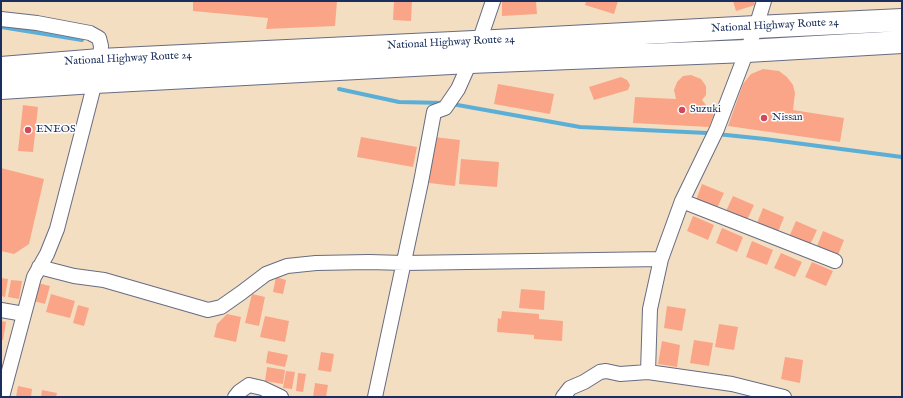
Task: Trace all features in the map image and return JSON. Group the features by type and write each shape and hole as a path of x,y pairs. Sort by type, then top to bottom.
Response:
{"highway":[{"name":"National Highway Route 24","path":"1,68 100,60 479,42 756,26 902,20"},
{"name":"National Highway Route 24","path":"1,88 470,62 747,51 902,42"}],"street":[{"path":"375,397 421,182 434,112 448,103 458,89 479,42 493,1"},
{"path":"648,372 650,309 661,259 682,201 714,134 747,51 764,1"},
{"path":"1,18 90,33 99,38 101,46 100,60 95,82 58,229 34,277 2,397"},
{"path":"682,201 835,261"},
{"path":"40,267 74,276 104,280 208,310 221,307 266,274 287,266 316,263 369,262 404,264 661,259"},
{"path":"1,310 24,314"},
{"path":"563,397 570,388 584,382 600,372 620,374 648,372 732,384 784,397"},
{"path":"235,397 239,392 262,388 281,397"}],"building":[{"path":"193,1 337,1 335,26 266,29 268,18 193,11"},
{"path":"394,1 412,1 411,21 393,20"},
{"path":"502,1 536,1 537,14 502,16"},
{"path":"586,1 618,1 614,14 585,5"},
{"path":"733,1 754,1 755,5 736,11"},
{"path":"763,69 779,71 787,77 793,85 795,93 793,110 844,118 840,142 728,126 743,84 751,74"},
{"path":"691,75 701,79 706,86 706,95 702,100 714,115 709,127 633,123 635,97 676,99 674,90 677,82 683,76"},
{"path":"621,77 627,80 630,85 628,90 594,100 589,87"},
{"path":"498,84 554,94 550,114 494,104"},
{"path":"23,105 38,107 33,152 18,151"},
{"path":"361,137 417,147 413,167 357,157"},
{"path":"434,137 460,140 455,186 429,183"},
{"path":"461,159 499,162 497,187 459,184"},
{"path":"1,168 44,179 29,244 14,254 1,251"},
{"path":"702,184 724,193 717,208 696,200"},
{"path":"733,196 754,205 747,220 726,211"},
{"path":"763,208 784,217 778,232 757,223"},
{"path":"693,216 714,225 708,240 687,231"},
{"path":"796,221 817,230 810,245 789,237"},
{"path":"722,228 743,237 737,252 716,243"},
{"path":"823,231 844,240 838,255 817,246"},
{"path":"752,241 773,250 767,265 746,257"},
{"path":"781,253 802,262 795,277 774,268"},
{"path":"812,262 833,271 826,286 805,277"},
{"path":"276,277 286,280 283,294 273,292"},
{"path":"1,278 8,279 5,297 1,296"},
{"path":"11,280 22,281 19,299 8,297"},
{"path":"38,283 50,286 45,304 34,301"},
{"path":"521,289 545,291 544,310 519,308"},
{"path":"51,294 75,301 70,318 46,312"},
{"path":"252,294 265,297 259,326 245,323"},
{"path":"78,305 89,308 84,326 73,323"},
{"path":"667,306 686,309 682,331 664,328"},
{"path":"502,311 539,314 539,319 563,321 562,341 534,339 534,335 497,332 498,318 501,319"},
{"path":"227,314 241,317 236,342 214,337 217,324"},
{"path":"265,316 289,321 285,342 260,337"},
{"path":"1,321 6,322 3,340 1,340"},
{"path":"719,324 738,327 734,350 715,347"},
{"path":"694,340 713,343 709,366 690,363"},
{"path":"662,341 680,345 677,367 658,364"},
{"path":"268,351 288,355 285,367 266,363"},
{"path":"321,352 334,354 331,372 318,370"},
{"path":"785,357 803,360 800,383 781,379"},
{"path":"267,367 285,370 283,384 265,381"},
{"path":"286,371 295,372 292,389 283,388"},
{"path":"298,373 306,374 303,392 296,391"},
{"path":"315,383 328,385 326,397 313,397"},
{"path":"18,386 32,389 31,397 16,397"},
{"path":"42,390 57,393 56,397 41,397"}],"waterway":[{"path":"1,27 82,40"},
{"path":"339,89 399,102 445,103"},
{"path":"452,104 580,127 707,133 902,157"}],"place":[{"name":"Suzuki","path":"682,110"},
{"name":"Nissan","path":"764,118"},
{"name":"ENEOS","path":"28,130"}]}
